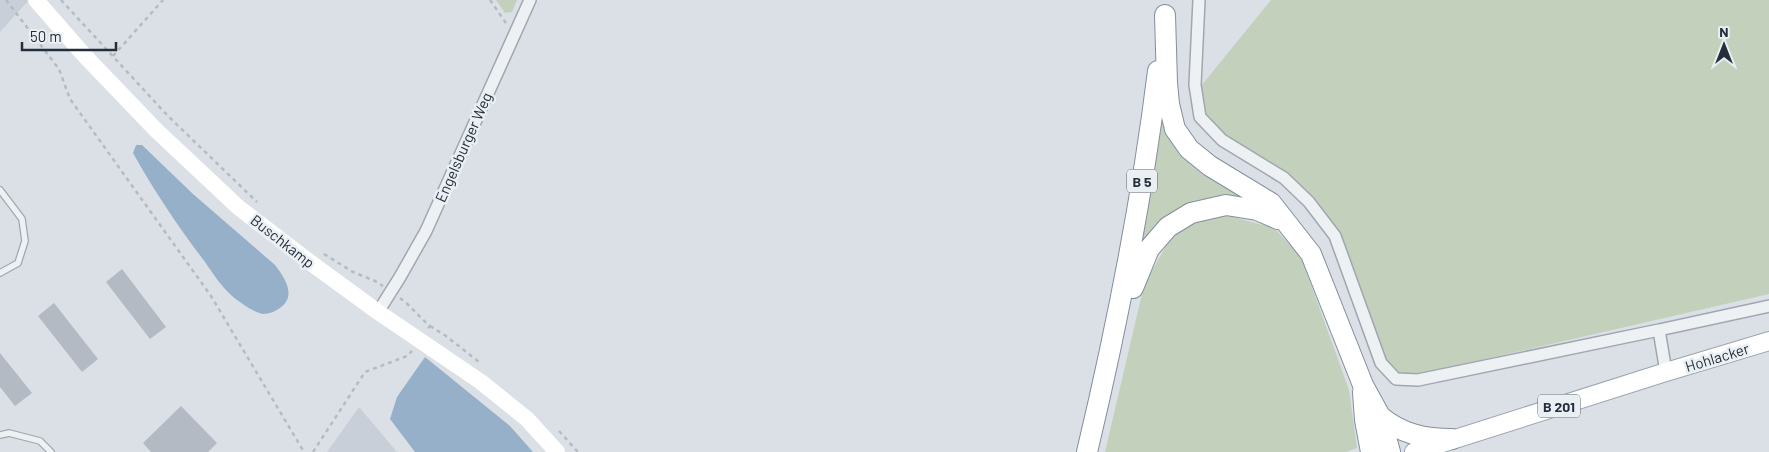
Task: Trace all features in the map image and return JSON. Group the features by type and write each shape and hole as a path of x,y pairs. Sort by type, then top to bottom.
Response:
{"highway":[{"path":"1166,7 1167,83 1169,104 1175,129 1189,149 1210,166 1271,204 1311,254 1362,385 1380,416 1390,452"},
{"name":"B 5","path":"1088,452 1112,346 1136,223 1166,7"},
{"path":"1112,346 1149,249 1168,227 1191,213 1226,205 1258,210 1287,224"},
{"path":"1362,385 1365,420 1371,452"},
{"path":"1380,416 1398,430 1416,436 1452,440"}],"main road":[{"name":"Hohlacker","path":"1666,372 1769,341"},
{"name":"B 201","path":"1414,452 1666,372"}],"street":[{"name":"Buschkamp","path":"36,0 84,55 143,117 238,207 378,312 481,382 519,413 557,452"},
{"name":"Engelsburger Weg","path":"378,312 426,232 530,0"},
{"path":"1199,0 1195,85 1200,117 1222,140 1284,178 1309,202 1334,236 1381,362 1396,379 1418,380 1769,306"},
{"path":"1659,330 1666,372"}],"lane":[{"path":"0,190 22,219 25,241 18,263 0,273"},
{"path":"0,435 9,434 40,440 51,452"}],"path":[{"path":"6,0 60,69 70,99 210,296 304,452"},
{"path":"61,0 167,115 231,179 264,208"},
{"path":"113,56 163,0"},
{"path":"490,0 503,20 516,30"},
{"path":"313,452 365,372 407,356 430,326 409,304 391,291 375,281 353,272 320,251"}],"shaded area":[{"path":"0,0 29,0 0,32"},
{"path":"359,407 397,452 327,452"}],"green space":[{"path":"496,0 517,0 512,12 505,13"},
{"path":"1271,0 1769,0 1769,294 1416,375 1398,374 1387,360 1339,233 1313,199 1224,136 1205,114 1201,86"},
{"path":"1161,104 1174,138 1265,207 1219,198 1186,204 1157,227 1136,259"},
{"path":"1225,215 1274,228 1301,257 1349,390 1357,448 1346,452 1105,452 1144,285 1171,237 1195,222"}],"water":[{"path":"136,145 142,145 193,194 275,265 288,287 289,293 285,303 280,308 268,313 259,313 241,303 222,286 174,220 149,180 133,153"},
{"path":"425,357 510,426 533,452 415,452 390,419 397,397"}],"building":[{"path":"122,269 166,327 150,339 106,282"},
{"path":"54,303 98,359 82,372 38,316"},
{"path":"0,353 32,393 15,406 0,387"},
{"path":"181,406 217,443 208,452 151,452 143,443"}]}
